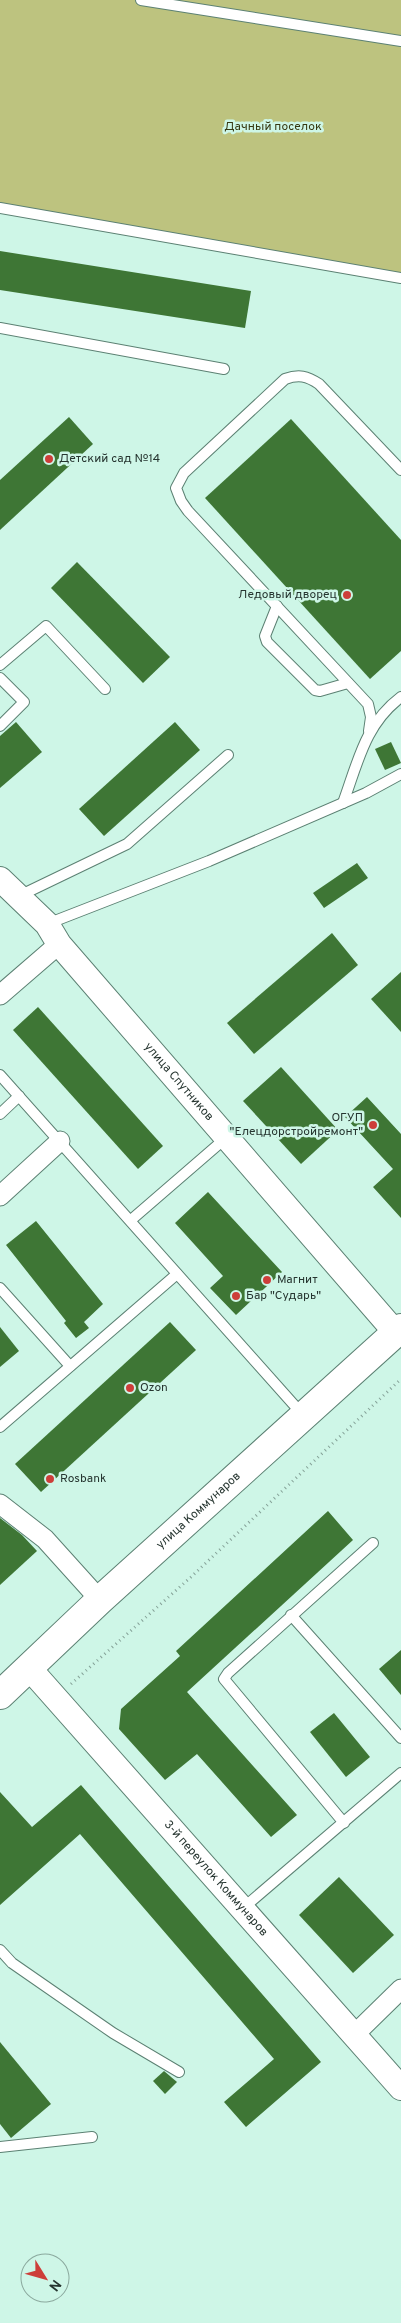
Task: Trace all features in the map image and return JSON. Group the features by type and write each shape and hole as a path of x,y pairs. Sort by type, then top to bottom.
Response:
{"main road":[{"name":"улица Коммунаров","path":"0,1695 30,1669 100,1600 399,1333"}],"street":[{"name":"улица Спутников","path":"0,879 47,924 59,944 399,1333"},
{"path":"0,995 59,944"},
{"path":"0,1196 60,1141"},
{"path":"0,1504 45,1539 100,1600"},
{"name":"3-й переулок Коммунаров","path":"30,1669 241,1910 401,2088"},
{"path":"354,2035 401,1989"}],"lane":[{"path":"141,0 401,41"},
{"path":"0,208 401,278"},
{"path":"0,328 224,369"},
{"path":"344,803 369,731 371,717 368,704 180,501 176,488 184,473 285,380 296,375 307,376 319,384 401,470"},
{"path":"277,606 265,636 268,642 315,690 320,691 348,683"},
{"path":"0,665 46,626 105,690"},
{"path":"0,678 24,702 0,726"},
{"path":"369,731 387,707 401,697"},
{"path":"17,897 127,844 228,755"},
{"path":"47,924 209,861 344,803 401,774"},
{"path":"0,1075 304,1416"},
{"path":"0,1114 19,1096"},
{"path":"131,1220 228,1137"},
{"path":"0,1427 177,1274"},
{"path":"0,1288 70,1366"},
{"path":"344,1823 226,1685 224,1680 228,1673 291,1615 374,1543"},
{"path":"291,1615 401,1738"},
{"path":"241,1910 401,1773"},
{"path":"0,1950 12,1962 113,2034 179,2072"},
{"path":"0,2147 92,2137"}],"path":[{"path":"56,1698 191,1577 401,1379"}],"green space":[{"name":"Дачный поселок","path":"0,0 401,0 401,278 0,208"}],"building":[{"path":"0,251 251,291 245,328 0,290"},
{"path":"69,417 93,444 0,530 0,480"},
{"name":"Ледовый дворец","path":"291,419 401,540 401,651 370,679 205,498"},
{"path":"77,562 170,657 143,683 51,588"},
{"path":"16,722 42,752 0,788 0,736"},
{"path":"175,722 200,750 104,836 79,809"},
{"path":"391,742 401,763 385,770 375,749"},
{"path":"357,863 368,878 324,908 313,893"},
{"path":"332,933 358,965 254,1054 227,1023"},
{"path":"401,972 401,1032 371,999"},
{"path":"38,1007 163,1146 138,1169 13,1030"},
{"path":"281,1067 338,1130 301,1164 243,1101"},
{"name":"ОГУП \"Елецдорстройремонт\"","path":"367,1097 401,1134 401,1218 373,1187 393,1169 345,1117"},
{"path":"208,1192 282,1272 236,1315 210,1288 223,1276 175,1223"},
{"path":"36,1221 103,1304 84,1322 89,1328 76,1338 64,1323 66,1321 6,1245"},
{"path":"170,1322 196,1350 41,1492 15,1464"},
{"path":"0,1327 19,1351 0,1367"},
{"path":"328,1511 353,1540 187,1692 297,1815 271,1837 197,1754 165,1780 119,1729 121,1709 180,1656 176,1651"},
{"path":"0,1518 22,1535 37,1551 0,1585"},
{"path":"401,1650 401,1695 379,1669"},
{"path":"334,1713 370,1757 346,1777 310,1732"},
{"path":"81,1785 321,2062 246,2127 224,2102 274,2059 80,1834 0,1905 0,1792 32,1827"},
{"path":"339,1877 394,1935 353,1973 299,1915"},
{"path":"0,2042 51,2104 11,2138 0,2124"},
{"path":"164,2071 177,2082 165,2094 153,2081"}],"place":[{"name":"Детский сад №14","path":"49,459"},
{"name":"Ледовый дворец","path":"347,595"},
{"name":"ОГУП \"Елецдорстройремонт\"","path":"373,1125"},
{"name":"Магнит","path":"267,1280"},
{"name":"Бар \"Сударь\"","path":"236,1296"},
{"name":"Ozon","path":"130,1388"},
{"name":"Rosbank","path":"50,1479"}]}
